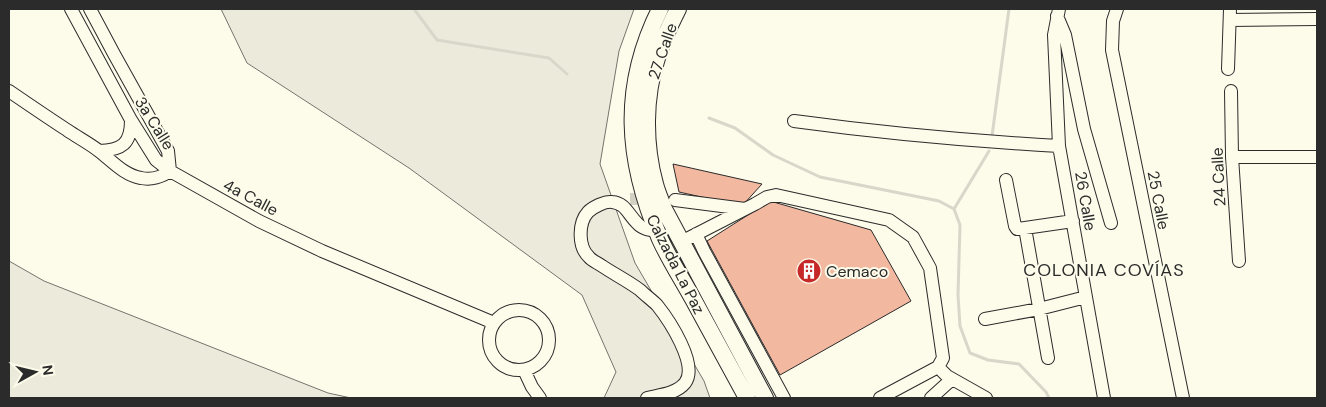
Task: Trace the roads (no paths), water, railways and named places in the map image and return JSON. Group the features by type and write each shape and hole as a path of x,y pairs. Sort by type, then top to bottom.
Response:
{"main road":[{"name":"27 Calle","path":"641,93 644,49 660,9"},
{"name":"27 Calle","path":"641,93 678,9"},
{"name":"Calzada La Paz","path":"641,93 632,129 637,169 643,193 661,241 747,398"},
{"name":"Calzada La Paz","path":"641,93 650,159 655,184 664,209 765,398"}],"street":[{"name":"3a Calle","path":"71,9 156,160 170,171"},
{"name":"3a Calle","path":"90,9 168,151 170,171"},
{"name":"25 Calle","path":"1117,9 1113,21 1112,50 1183,398"},
{"path":"1058,13 1065,35 1084,129 1111,223"},
{"name":"26 Calle","path":"1058,13 1054,35 1059,146 1104,398"},
{"path":"1228,69 1230,14 1317,19"},
{"path":"9,90 130,174 140,178 151,179 166,175 170,171"},
{"name":"24 Calle","path":"1231,91 1232,157 1239,261"},
{"path":"99,151 116,149 125,144 129,138 132,120"},
{"path":"794,122 856,130 1001,143 1059,146"},
{"path":"1232,157 1317,156"},
{"name":"4a Calle","path":"170,171 259,221 322,251 494,322"},
{"path":"1006,180 1015,226 1017,228 1072,221"},
{"path":"681,242 767,197 776,195 889,220 913,237 930,268 943,358 938,367 880,398"},
{"path":"675,200 745,210"},
{"path":"647,398 677,390 684,384 688,377 688,362 682,346 656,304 588,257 581,241 581,225 589,212 605,202 624,201 625,207 637,223 646,229 657,232"},
{"path":"1025,228 1048,358"},
{"path":"696,234 784,398"},
{"path":"985,319 1040,309 1086,297"},
{"path":"520,309 530,311 545,323 550,343 541,361 533,367 524,370 514,370 496,360 491,352 489,342 494,322 501,315 520,309"},
{"path":"938,367 947,376 980,397"},
{"path":"524,370 540,398"},
{"path":"931,398 952,379"}],"waterway":[{"path":"414,9 437,40 549,58 567,74"},
{"path":"992,136 1009,9"},
{"path":"709,118 735,128 773,155 820,177 939,201 954,209 960,225 958,295 960,326 970,353 988,360 1019,364 1046,392 1049,398"},
{"path":"954,209 989,151"}],"tunnel":[{"path":"630,199 652,199"}],"place":[{"name":"Cemaco","path":"809,271"}],"district":[{"name":"COLONIA COVÍAS","path":"1104,270"}]}
